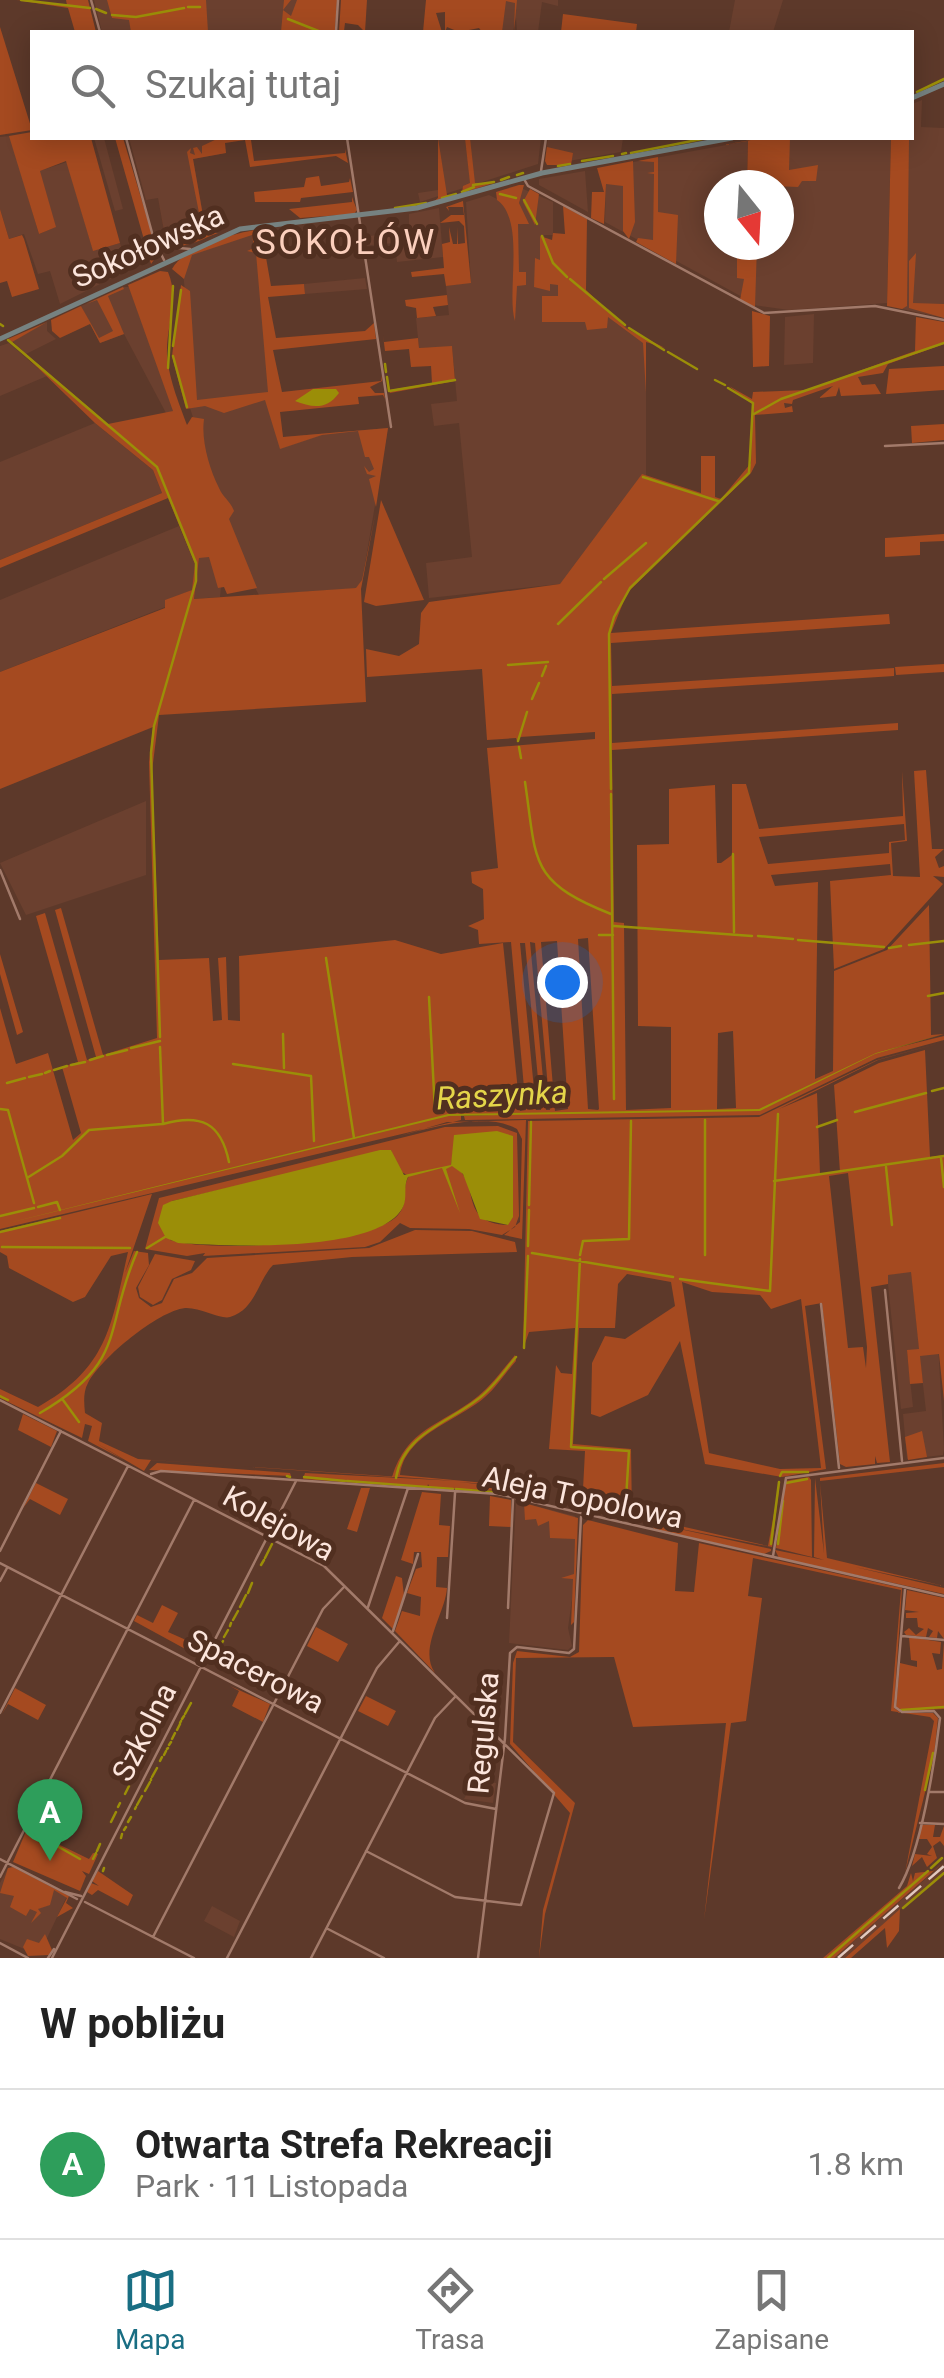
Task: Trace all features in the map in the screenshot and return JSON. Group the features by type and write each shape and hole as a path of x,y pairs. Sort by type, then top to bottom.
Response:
{"street":[{"path":"91,0 99,30"},
{"path":"336,30 338,0"},
{"path":"914,97 944,84"},
{"path":"127,140 153,233 166,260"},
{"path":"346,140 391,427"},
{"path":"542,173 546,140"},
{"name":"Sokołowska","path":"3,337 190,249 245,228 428,206 524,177 721,140"},
{"path":"524,177 528,186 764,313 875,306 944,320"},
{"path":"153,233 162,243 166,260"},
{"path":"162,243 190,249"},
{"path":"0,329 3,337"},
{"path":"885,446 944,442"},
{"path":"0,870 20,918"},
{"path":"886,1290 902,1463"},
{"path":"821,1304 839,1470"},
{"name":"Kolejowa","path":"0,1400 324,1566 554,1794 522,1904 482,1900"},
{"path":"0,1550 62,1430"},
{"path":"772,1558 784,1480 944,1458"},
{"path":"0,1713 129,1465"},
{"name":"Aleja Topolowa","path":"150,1476 162,1471 514,1498 944,1596"},
{"name":"Szkolna","path":"50,1958 296,1480"},
{"path":"367,1608 408,1488"},
{"path":"447,1618 455,1491"},
{"path":"508,1608 514,1498"},
{"path":"0,1877 194,1499"},
{"name":"Regulska","path":"478,1958 482,1900 505,1744 510,1651 520,1648 570,1652 574,1648 581,1515"},
{"path":"392,1632 418,1554"},
{"name":"Spacerowa","path":"0,1562 466,1804 496,1809"},
{"path":"0,1581 8,1566"},
{"path":"153,1937 324,1606 345,1586"},
{"path":"899,1888 908,1872 940,1720 934,1712 899,1712 895,1706 905,1588"},
{"path":"902,1636 944,1640"},
{"path":"227,1958 381,1661 400,1640"},
{"path":"311,1958 435,1718 456,1696"},
{"path":"498,1738 506,1734"},
{"path":"927,1792 944,1792"},
{"path":"919,1823 944,1824"},
{"path":"366,1851 455,1897 482,1900"},
{"path":"0,1858 194,1958"},
{"path":"326,1928 384,1958"},
{"path":"0,1944 28,1958"}],"shaded area":[{"path":"16,0 67,5 66,0 88,0 96,30 74,30 68,8"},
{"path":"94,0 333,0 331,30 102,30"},
{"path":"107,0 206,0 208,30 131,30 129,20 112,18"},
{"path":"297,0 337,0 335,30 281,30 283,10 291,16"},
{"path":"341,0 367,0 365,30 345,23 344,30 339,30"},
{"path":"426,0 517,0 514,30 515,3 506,1 502,30 445,30 445,12 436,13 441,30 423,30"},
{"path":"430,0 558,0 558,6 542,2 538,30 517,30 516,18 513,30 500,30 502,3"},
{"path":"735,0 783,0 774,30 729,30"},
{"path":"563,14 637,24 636,30 561,30"},
{"path":"0,27 30,130 0,135"},
{"path":"922,100 921,127 944,128 944,318 902,309 907,140 914,140 914,103"},
{"path":"30,132 30,140 92,140 120,243 93,251 66,161 40,171 56,227 39,234 9,136"},
{"path":"10,136 39,234 55,227 39,171 67,162 93,250 120,243 128,270 60,304 50,271 38,274 24,234 9,239 0,209 0,137"},
{"path":"95,140 105,140 123,209 115,211"},
{"path":"116,140 124,140 158,254 151,264"},
{"path":"130,140 223,140 226,153 193,159 207,236 166,241 158,198 146,200"},
{"path":"215,140 245,140 225,143 226,153 193,159 206,233 218,233 178,246 166,241 158,197 165,235 202,228 187,152 191,148 190,153 195,155 193,148 197,147 202,154 202,146"},
{"path":"245,140 251,140 254,161 345,153 345,149 348,163 336,156 250,167"},
{"path":"438,140 541,140 538,164 420,202 418,193 438,190"},
{"path":"438,140 447,195 458,194 432,203 438,198"},
{"path":"465,140 470,140 475,183 494,183 462,193 463,186 470,183"},
{"path":"548,140 623,140 621,152 551,164 546,158"},
{"path":"548,140 547,147 573,153 571,165 547,165 545,161"},
{"path":"751,140 790,140 789,170 747,170 748,141 723,145"},
{"path":"762,140 891,140 887,303 789,310 753,305 756,260 794,260 794,170 773,170"},
{"path":"891,140 909,140 907,306 887,306"},
{"path":"748,141 747,170 704,170 704,260 746,260 746,299 605,222 606,167"},
{"path":"658,157 658,212 678,215 676,264 636,242 638,238 653,240 654,174 647,173 654,172 654,162 638,161"},
{"path":"633,161 635,222 629,239 623,231 623,186 606,184 604,224 591,218 592,192 604,192 597,168"},
{"path":"818,165 816,181 802,181 794,187 794,170 789,170"},
{"path":"585,171 588,212 539,185 539,179"},
{"path":"319,176 321,186 349,182 350,178 353,192 301,198 300,202 255,202 254,192 304,187 306,178"},
{"path":"524,185 519,203 529,224 518,224 519,272 526,272 526,285 517,286 515,321 511,223 496,192"},
{"path":"521,188 553,202 553,235 544,235 550,261 646,343 646,476 642,475 578,568 560,584 429,598 426,563 472,557 459,423 434,426 431,404 457,401 452,347 419,348 416,318 449,315 446,286 471,282 466,202 489,195 497,199"},
{"path":"530,189 539,194 535,225 523,202"},
{"path":"352,197 357,210 354,214 300,218 289,209 352,202"},
{"path":"463,201 471,283 446,286 444,274 412,277 411,272 444,268 442,244 450,242 449,227 453,244 457,244 457,227 458,244 465,243 464,226 459,221 440,223 451,215 464,215 463,207 448,207 449,211 446,207"},
{"path":"563,206 587,219 586,290 627,329 665,348 646,342 646,393 643,343 608,317 607,328 587,330 585,322 542,322 542,296 558,296 558,285 550,284 550,291 534,287 535,258 540,260 540,236 552,240 553,233 565,234"},
{"path":"439,208 443,257 397,262 395,243 370,245 369,236 409,232 409,214"},
{"path":"0,209 9,239 22,235 24,239 39,289 12,297 7,281 0,283"},
{"path":"261,229 271,286 304,284 305,294 268,297 276,338 365,331 374,323 376,339 273,350 282,392 381,381 381,375 382,381 370,387 375,393 384,393 385,399 383,395 358,397 359,404 280,412 283,437 388,428 376,507 369,479 376,476 367,474 364,466 369,472 374,469 369,457 365,457 358,431 322,435 280,449 265,400 224,413 205,406 186,409 172,356 181,285 190,291 197,400 268,392 256,253 247,251 254,248 252,235 192,255 184,279 172,269 199,247"},
{"path":"254,232 283,437 388,428 361,588 259,595 239,559 190,408 195,407 182,259 224,239"},
{"path":"916,253 913,303 944,304 944,318 909,308 909,261"},
{"path":"737,260 757,260 755,307 740,300 744,279 737,278"},
{"path":"160,271 168,272 173,303 167,355 173,384 187,425 192,417 204,419 209,463 234,511 229,519 257,588 227,594 224,587 218,588 209,557 199,558 194,599 356,588 362,580 376,510 361,589 366,702 159,715 152,771 159,960 209,958 213,1021 222,1020 218,958 226,957 228,1020 240,1021 239,956 395,940 441,954 503,943 520,1111 526,1110 511,942 479,944 478,930 468,926 484,919 483,889 472,883 471,872 498,868 487,748 595,739 595,732 520,737 517,741 487,740 482,669 367,677 366,649 399,656 419,644 421,613 429,602 560,584 642,474 701,493 701,456 715,456 715,497 721,499 751,463 752,404 729,386 752,399 753,392 806,390 915,351 916,317 944,322 944,344 888,364 883,373 858,377 862,385 875,384 881,394 841,396 839,387 836,396 819,398 833,386 793,400 792,404 784,403 785,408 792,406 793,412 755,415 756,463 751,473 627,593 611,633 889,614 890,624 611,643 612,686 894,668 894,676 612,694 612,743 898,723 898,730 612,750 614,922 624,923 626,1110 671,1108 671,1027 638,1026 637,845 669,844 669,789 715,785 717,863 721,863 732,855 732,784 746,784 759,829 903,816 902,771 907,841 891,843 893,876 920,877 914,771 926,770 932,849 944,849 935,857 939,868 944,866 944,877 933,876 943,884 884,949 834,969 830,881 891,875 890,864 771,875 775,886 818,882 815,1079 833,1071 834,971 887,950 929,905 931,1035 944,1034 887,1050 944,1036 944,1040 877,1058 760,1115 465,1120 464,1116 492,1115 461,1114 461,1120 0,1229 0,1008 16,1064 48,1053 73,1140 81,1133 62,1067 78,1062 36,916 45,913 87,1060 96,1057 55,910 61,908 103,1055 157,1038 149,762 153,727 0,789 0,672 165,608 165,600 192,590 195,564 168,498 0,568 0,560 162,493 153,470 95,423 8,339 47,322 12,342 108,424 173,411 128,285","holes":["904,824 905,840 889,842 889,853 768,864 759,837","588,938 599,1109 588,1109 578,939","557,941 568,1109 555,1111 541,942","530,942 535,943 550,1110 546,1110","520,943 525,943 541,1110 536,1110","733,1031 736,1108 717,1109 718,1033"]},
{"path":"365,278 367,289 305,294 304,284"},
{"path":"123,287 108,296 124,334 100,343 90,324 60,338 52,331 51,320 81,306 99,338 113,331 97,300 86,304"},
{"path":"129,287 174,411 166,413 124,334 100,343 81,306"},
{"path":"447,295 448,305 433,307 436,316 417,318 416,308 406,306 405,300"},
{"path":"752,311 770,316 769,366 753,367"},
{"path":"814,314 813,363 784,365 785,317"},
{"path":"47,322 47,331 56,339 26,354 12,341"},
{"path":"383,335 384,342 418,338 419,348 452,346 455,381 390,393 387,376 390,390 432,383 431,366 411,367 409,349 385,351"},
{"path":"9,343 47,376 0,396 0,346"},
{"path":"944,366 944,390 886,394 889,369"},
{"path":"313,389 336,389 339,393 324,405 295,401"},
{"path":"95,423 153,470 162,493 0,560 0,462"},
{"path":"944,424 944,440 912,443 911,426"},
{"path":"381,500 424,600 376,606 364,602"},
{"path":"179,526 195,564 193,590 166,600 165,607 0,672 0,600"},
{"path":"944,534 944,541 920,542 920,555 885,557 885,538"},
{"path":"210,555 221,587 220,597 194,599 199,557"},
{"path":"944,664 944,672 896,675 895,667"},
{"path":"146,801 146,875 26,915 0,863"},
{"path":"0,954 23,1032 17,1035 0,974"},
{"path":"944,1034 875,1054 760,1111 449,1116 0,1225 448,1114 759,1109 876,1053"},
{"path":"944,1042 878,1060 779,1109 817,1093 820,1174 840,1172 834,1085 879,1063 925,1050 930,1157 944,1155 944,1401 939,1354 920,1356 923,1383 910,1384 907,1350 919,1349 911,1272 888,1275 888,1284 871,1287 890,1462 877,1463 875,1456 875,1464 840,1464 822,1303 805,1306 826,1469 782,1477 705,1464 680,1341 648,1395 600,1417 591,1414 592,1363 605,1336 625,1339 675,1306 671,1282 627,1274 618,1284 615,1328 579,1328 573,1444 631,1449 632,1515 768,1546 780,1481 772,1547 570,1507 582,1508 585,1451 549,1449 556,1365 561,1373 572,1374 575,1328 529,1332 523,1349 528,1121 759,1117 877,1060","holes":["848,1173 867,1347 866,1368 863,1347 848,1348 829,1176","682,1282 712,1292 760,1295 771,1309 801,1299 821,1468 780,1469 709,1453"]},
{"path":"526,1120 522,1239 504,1235 520,1222 522,1139 517,1129 476,1121"},
{"path":"473,1121 441,1126 396,1137 447,1122"},
{"path":"498,1126 517,1133 519,1216 515,1227 502,1235 469,1229 410,1228 400,1223 380,1242 365,1247 187,1256 145,1249 159,1198 445,1127","holes":["493,1132 513,1137 508,1225 481,1217 466,1180 451,1165 454,1147","391,1150 398,1170 409,1176 400,1213 378,1227 285,1244 217,1246 170,1240 172,1201"]},
{"path":"497,1131 513,1136 513,1217 508,1225 480,1219 463,1174 452,1166 446,1169 460,1213 442,1168 408,1177 402,1208 382,1226 327,1241 261,1245 178,1243 166,1238 158,1223 163,1205 172,1201 380,1150 391,1150 404,1175 451,1165 454,1135"},
{"path":"152,1194 125,1273 134,1251 148,1253 149,1265 136,1288 139,1298 151,1307 162,1303 174,1279 192,1273 207,1258 369,1248 415,1230 472,1231 515,1242 517,1252 352,1257 273,1265 239,1313 226,1317 185,1308 160,1317 105,1361 88,1383 85,1394 85,1413 102,1423 99,1441 138,1459 183,1462 151,1460 144,1471 88,1441 92,1426 85,1424 82,1438 0,1398 0,1389 38,1407 80,1376 93,1360 111,1323 128,1252 111,1256 85,1297 73,1302 9,1268 7,1256 0,1252 0,1231"},
{"path":"155,1254 195,1261 191,1270 172,1279 162,1300 153,1305 140,1297 138,1287"},
{"path":"911,1271 919,1345 938,1343 944,1449 943,1455 907,1459 903,1414 926,1411 919,1350 907,1351 913,1407 901,1409 887,1275"},
{"path":"515,1355 516,1361 494,1389 412,1449 400,1475 507,1485 511,1486 459,1482 505,1487 513,1496 505,1491 430,1488 428,1484 427,1488 303,1479 305,1473 458,1481 392,1476 406,1448 416,1438 477,1397"},
{"path":"23,1414 57,1431 51,1447 18,1430"},
{"path":"922,1431 927,1457 908,1460 905,1437"},
{"path":"183,1462 392,1476 392,1477"},
{"path":"157,1463 290,1473 291,1476 149,1470"},
{"path":"944,1463 944,1467 820,1481 820,1478"},
{"path":"809,1477 812,1557 776,1548 785,1481"},
{"path":"815,1478 824,1553 820,1483 827,1558 944,1586 855,1567 944,1588 944,1594 779,1558 775,1550 824,1560 814,1557"},
{"path":"36,1483 68,1499 60,1515 30,1499 23,1508"},
{"path":"361,1488 370,1488 357,1532 347,1529"},
{"path":"422,1492 441,1494 439,1525 450,1526 448,1557 437,1557 436,1587 447,1588 429,1653 435,1673 395,1631 402,1611 420,1616 421,1597 407,1593 416,1569 422,1567 421,1552 414,1552 413,1564 401,1560"},
{"path":"490,1496 511,1500 511,1527 489,1526"},
{"path":"516,1501 575,1516 577,1563 568,1628 572,1646 568,1650 509,1643"},
{"path":"524,1503 578,1518 571,1625 573,1579 561,1578 574,1574 575,1539 550,1538 549,1521 538,1526 536,1519 525,1520"},
{"path":"588,1520 678,1543 675,1591 694,1592 699,1543 902,1588 894,1708 900,1712 891,1711 901,1590 753,1558 748,1596 762,1598 746,1721 731,1723 704,1920 726,1723 633,1727 614,1657 516,1658 513,1742 575,1803 545,1914 539,1958 543,1910 570,1813 510,1744 513,1663 517,1651 570,1657 579,1652 583,1525"},
{"path":"652,1523 771,1551 764,1554 654,1529"},
{"path":"396,1576 402,1578 404,1596 393,1629 382,1618"},
{"path":"907,1590 944,1598 944,1639 938,1631 937,1638 929,1637 933,1631 928,1628 926,1637 906,1635 904,1632 909,1628 916,1635 924,1629 918,1627 917,1618 906,1618 906,1613 919,1612 905,1610"},
{"path":"162,1605 178,1613 168,1632 204,1648 200,1657 134,1621 137,1615 153,1623"},
{"path":"316,1627 348,1644 338,1662 307,1646"},
{"path":"909,1637 941,1642 940,1654 932,1653 937,1670 942,1669 944,1642 944,1709 904,1711 896,1707 900,1663 917,1667 917,1661 911,1660"},
{"path":"230,1686 270,1704 263,1722 232,1706 239,1691"},
{"path":"15,1688 46,1705 38,1720 8,1704 2,1714"},
{"path":"366,1696 396,1711 388,1726 358,1711"},
{"path":"904,1713 933,1713 938,1718 934,1756 905,1873 934,1721"},
{"path":"474,1780 496,1783 493,1803 464,1799"},
{"path":"922,1825 935,1825 933,1837 940,1837 944,1826 944,1846 940,1841 933,1846 937,1858 927,1867 922,1857 912,1866 915,1854 932,1856 927,1854 932,1847 927,1839 918,1839"},
{"path":"27,1829 89,1859 93,1853 98,1854 89,1874 82,1871 86,1876 80,1891 13,1862"},
{"path":"944,1862 834,1958 823,1958 907,1886 911,1873 913,1881 915,1873 933,1871"},
{"path":"944,1863 944,1871 845,1958 834,1958"},
{"path":"8,1868 67,1896 39,1955 0,1939 0,1883"},
{"path":"8,1868 69,1896 66,1903 73,1908 57,1917 67,1898 54,1890 50,1905 38,1909 41,1913 31,1923 37,1912 30,1909 26,1916 10,1907 14,1896 0,1893"},
{"path":"98,1871 133,1895 128,1906 98,1890 92,1895 87,1892 91,1883 99,1886 92,1881"},
{"path":"212,1906 240,1921 234,1937 204,1921"},
{"path":"900,1909 899,1931 887,1948 885,1928 851,1958 845,1958"},
{"path":"45,1934 52,1950 49,1955 28,1956 23,1947 27,1939 39,1943"}],"waterway":[{"path":"21,0 90,8"},
{"path":"188,7 200,7"},
{"path":"112,15 136,17 184,8"},
{"path":"96,9 106,13"},
{"path":"288,19 316,30"},
{"path":"917,92 944,79"},
{"path":"631,153 697,140"},
{"path":"622,154 626,153"},
{"path":"582,161 613,156"},
{"path":"558,166 570,164"},
{"path":"517,175 523,173"},
{"path":"501,180 509,177"},
{"path":"473,185 494,182"},
{"path":"462,192 474,187"},
{"path":"442,198 456,194"},
{"path":"500,194 516,198"},
{"path":"524,200 537,224"},
{"path":"395,208 426,203"},
{"path":"542,236 553,263 567,277"},
{"path":"570,279 625,325"},
{"path":"168,368 173,286"},
{"path":"173,346 181,290"},
{"path":"629,328 664,350"},
{"path":"8,340 157,467 196,563 196,581 154,726 151,753 160,1037"},
{"path":"754,414 781,399 944,343"},
{"path":"668,352 697,369"},
{"path":"173,356 187,407"},
{"path":"385,364 386,372"},
{"path":"387,377 389,391 455,380"},
{"path":"715,380 725,385"},
{"path":"611,789 609,634 630,588 749,473 753,403 728,388"},
{"path":"643,477 718,501"},
{"path":"604,579 646,543"},
{"path":"558,624 601,582"},
{"path":"508,665 548,662"},
{"path":"542,676 546,666"},
{"path":"532,699 539,683"},
{"path":"518,741 527,712"},
{"path":"519,747 521,758"},
{"path":"525,782 541,866 564,891 611,914"},
{"path":"611,794 614,1099"},
{"path":"733,854 734,932"},
{"path":"614,926 752,936"},
{"path":"599,935 613,935"},
{"path":"758,936 793,939"},
{"path":"798,940 884,947"},
{"path":"909,945 944,941"},
{"path":"889,948 901,946"},
{"path":"326,958 354,1138"},
{"path":"928,996 944,993"},
{"name":"Raszynka","path":"429,997 435,1111"},
{"path":"283,1034 284,1068"},
{"path":"131,1048 160,1041"},
{"path":"160,1047 163,1124 188,1120 207,1124 221,1138 229,1162"},
{"path":"107,1055 127,1050"},
{"path":"90,1060 103,1056"},
{"path":"71,1065 85,1062"},
{"path":"233,1064 311,1076 314,1141"},
{"path":"54,1070 67,1066"},
{"path":"45,1073 50,1071"},
{"path":"29,1077 42,1074"},
{"path":"7,1083 25,1078"},
{"path":"932,1091 944,1088"},
{"path":"855,1112 926,1093"},
{"path":"0,1109 8,1110 34,1203"},
{"path":"680,1279 770,1291 778,1114"},
{"path":"705,1120 705,1255"},
{"path":"817,1127 837,1120"},
{"path":"580,1255 583,1241 629,1239 631,1121"},
{"name":"Raszynka","path":"529,1205 531,1122"},
{"path":"27,1178 62,1156 89,1130 162,1124"},
{"path":"774,1181 944,1156"},
{"path":"941,1158 944,1187"},
{"path":"886,1167 892,1225"},
{"path":"38,1207 57,1202 60,1210"},
{"path":"0,1216 34,1208"},
{"path":"528,1246 529,1210"},
{"path":"0,1232 60,1218"},
{"path":"147,1248 165,1237"},
{"path":"2,1247 130,1248"},
{"path":"40,1413 88,1377 101,1360 137,1252"},
{"path":"532,1253 673,1277"},
{"path":"524,1348 528,1256"},
{"path":"580,1259 571,1447 629,1451 625,1515"},
{"path":"396,1478 400,1463 417,1440 483,1395 516,1357"},
{"path":"0,1396 8,1400"},
{"path":"63,1400 79,1422"},
{"path":"780,1476 782,1472 808,1472"},
{"path":"304,1477 345,1481"},
{"path":"786,1483 807,1479"},
{"path":"347,1481 453,1489"},
{"path":"771,1544 779,1482"},
{"path":"456,1489 504,1493"},
{"path":"506,1493 513,1495"},
{"path":"778,1544 783,1501"},
{"path":"265,1558 272,1544"},
{"path":"261,1565 264,1560"},
{"path":"248,1593 252,1583"},
{"path":"240,1607 246,1595"},
{"path":"233,1620 238,1611"},
{"path":"224,1637 228,1630"},
{"path":"212,1662 223,1641"},
{"path":"170,1707 176,1696"},
{"path":"185,1714 191,1703"},
{"path":"901,1710 944,1707"},
{"path":"162,1723 167,1713"},
{"path":"177,1730 180,1724"},
{"path":"172,1739 175,1733"},
{"path":"164,1755 166,1751"},
{"path":"925,1790 933,1753"},
{"path":"160,1761 162,1757"},
{"path":"138,1768 143,1759"},
{"path":"152,1777 157,1768"},
{"path":"131,1783 137,1771"},
{"path":"145,1791 150,1782"},
{"path":"125,1794 129,1786"},
{"path":"137,1805 142,1796"},
{"path":"118,1807 120,1803"},
{"path":"111,1822 116,1812"},
{"path":"128,1822 131,1817"},
{"path":"121,1838 122,1834"},
{"path":"97,1851 100,1844"},
{"path":"57,1846 80,1859"},
{"path":"93,1859 96,1853"},
{"path":"931,1868 942,1858"},
{"path":"828,1958 928,1871"},
{"path":"903,1908 944,1873"}],"railway":[{"path":"838,1958 944,1866"}],"place":[{"name":"Otwarta Strefa Rekreacji","path":"50,1861"}],"district":[{"name":"SOKOŁÓW","path":"346,242"}]}
